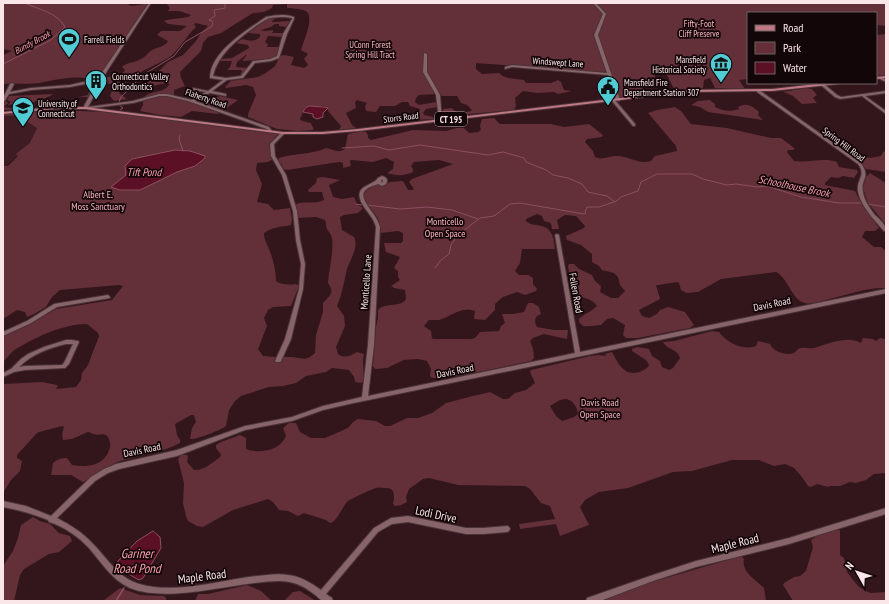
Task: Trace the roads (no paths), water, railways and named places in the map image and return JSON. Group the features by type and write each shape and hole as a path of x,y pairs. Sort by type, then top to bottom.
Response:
{"main road":[{"name":"Storrs Road","path":"3,112 85,108 283,133 310,134 699,90 758,91 830,84"}],"street":[{"path":"85,108 104,71 150,3"},
{"path":"594,3 605,14 596,35 616,100 634,125"},
{"path":"193,101 209,92 226,79 242,77 251,64 256,61 271,60 278,57 293,17 270,16 226,48 222,53 211,77 226,79"},
{"path":"425,54 425,72 438,95 441,120"},
{"name":"Windswept Lane","path":"506,68 512,66 609,74"},
{"path":"881,78 886,81"},
{"path":"6,95 31,89 70,86 86,83"},
{"path":"3,101 12,84"},
{"path":"822,85 838,97 886,92"},
{"path":"194,89 225,95"},
{"name":"Spring Hill Road","path":"758,91 863,167 864,175 860,185 861,194 870,212 886,230"},
{"name":"Flaherty Road","path":"85,108 140,101 163,94 193,101 268,128 270,131"},
{"path":"862,95 886,112"},
{"path":"278,361 289,333 303,275 303,264 298,240 295,211 284,175 276,164 272,151 272,144 283,133"},
{"name":"Monticello Lane","path":"366,399 378,227 374,215 365,206 360,197 363,190 378,182"},
{"name":"Fellen Road","path":"557,235 578,355"},
{"name":"Davis Road","path":"51,520 93,480 106,471 133,461 177,453 245,428 292,419 323,408 886,291"},
{"path":"3,334 29,322 60,304 108,297"},
{"path":"3,375 13,370 27,357 37,352 68,342 76,342 66,364 63,367 30,367 13,370"},
{"name":"Maple Road","path":"3,504 33,511 73,531 89,544 111,572 126,584 143,589 161,591 193,589 253,580 283,578 305,584 329,601"},
{"name":"Maple Road","path":"590,601 690,566 789,541 886,511"},
{"name":"Lodi Drive","path":"321,595 376,530 391,521 408,519 466,531 507,529"}],"water":[{"path":"309,106 328,108 323,113 323,117 317,119 313,117 313,114 303,112 305,108"},
{"name":"Tift Pond","path":"175,150 190,151 205,156 205,158 195,166 177,172 140,190 120,190 111,187 126,175 125,166 132,159"},
{"name":"Gariner Road Pond","path":"153,531 160,537 161,548 143,578 139,580 117,565 118,561 137,541"}],"waterway":[{"name":"Bundy Brook","path":"3,64 51,40 65,27 62,22 53,15 25,3"},
{"path":"119,102 121,97 143,75 174,56 185,42 211,27 213,24 212,21 209,20 215,16 214,10 225,8 225,4 228,3"},
{"path":"118,104 123,108 120,110"},
{"path":"180,135 179,139 183,151"},
{"name":"Schoolhouse Brook","path":"342,148 374,146 389,150 420,145 488,155 503,152 524,158 526,162 546,170 553,175 568,178 582,184 588,192 607,196 615,202 621,197 638,191 641,182 657,174 692,174 703,179 727,185 736,184 758,187 767,186 801,197 839,203 862,203"},
{"path":"435,268 441,260 449,254 451,245 458,235 480,218 494,216 510,204 520,203 584,214 586,213 585,211 587,207 599,207 614,202"},
{"path":"356,204 362,205"},
{"name":"Schoolhouse Brook","path":"868,204 886,207"},
{"path":"367,205 400,209 427,207 452,210 478,219"},
{"path":"116,601 124,588"}],"place":[{"name":"Farrell Fields","path":"69,58"},
{"name":"Mansfield Historical Society","path":"721,84"},
{"name":"Connecticut Valley Orthodontics","path":"96,100"},
{"name":"Mansfield Fire Department Station 307","path":"608,106"},
{"name":"University of Connecticut","path":"23,128"}],"park label":[{"name":"Fifty-Foot Cliff Preserve","path":"699,28"},
{"name":"UConn Forest Spring Hill Tract","path":"370,50"},
{"name":"Albert E. Moss Sanctuary","path":"98,200"},
{"name":"Monticello Open Space","path":"445,226"},
{"name":"Davis Road Open Space","path":"600,408"}]}
